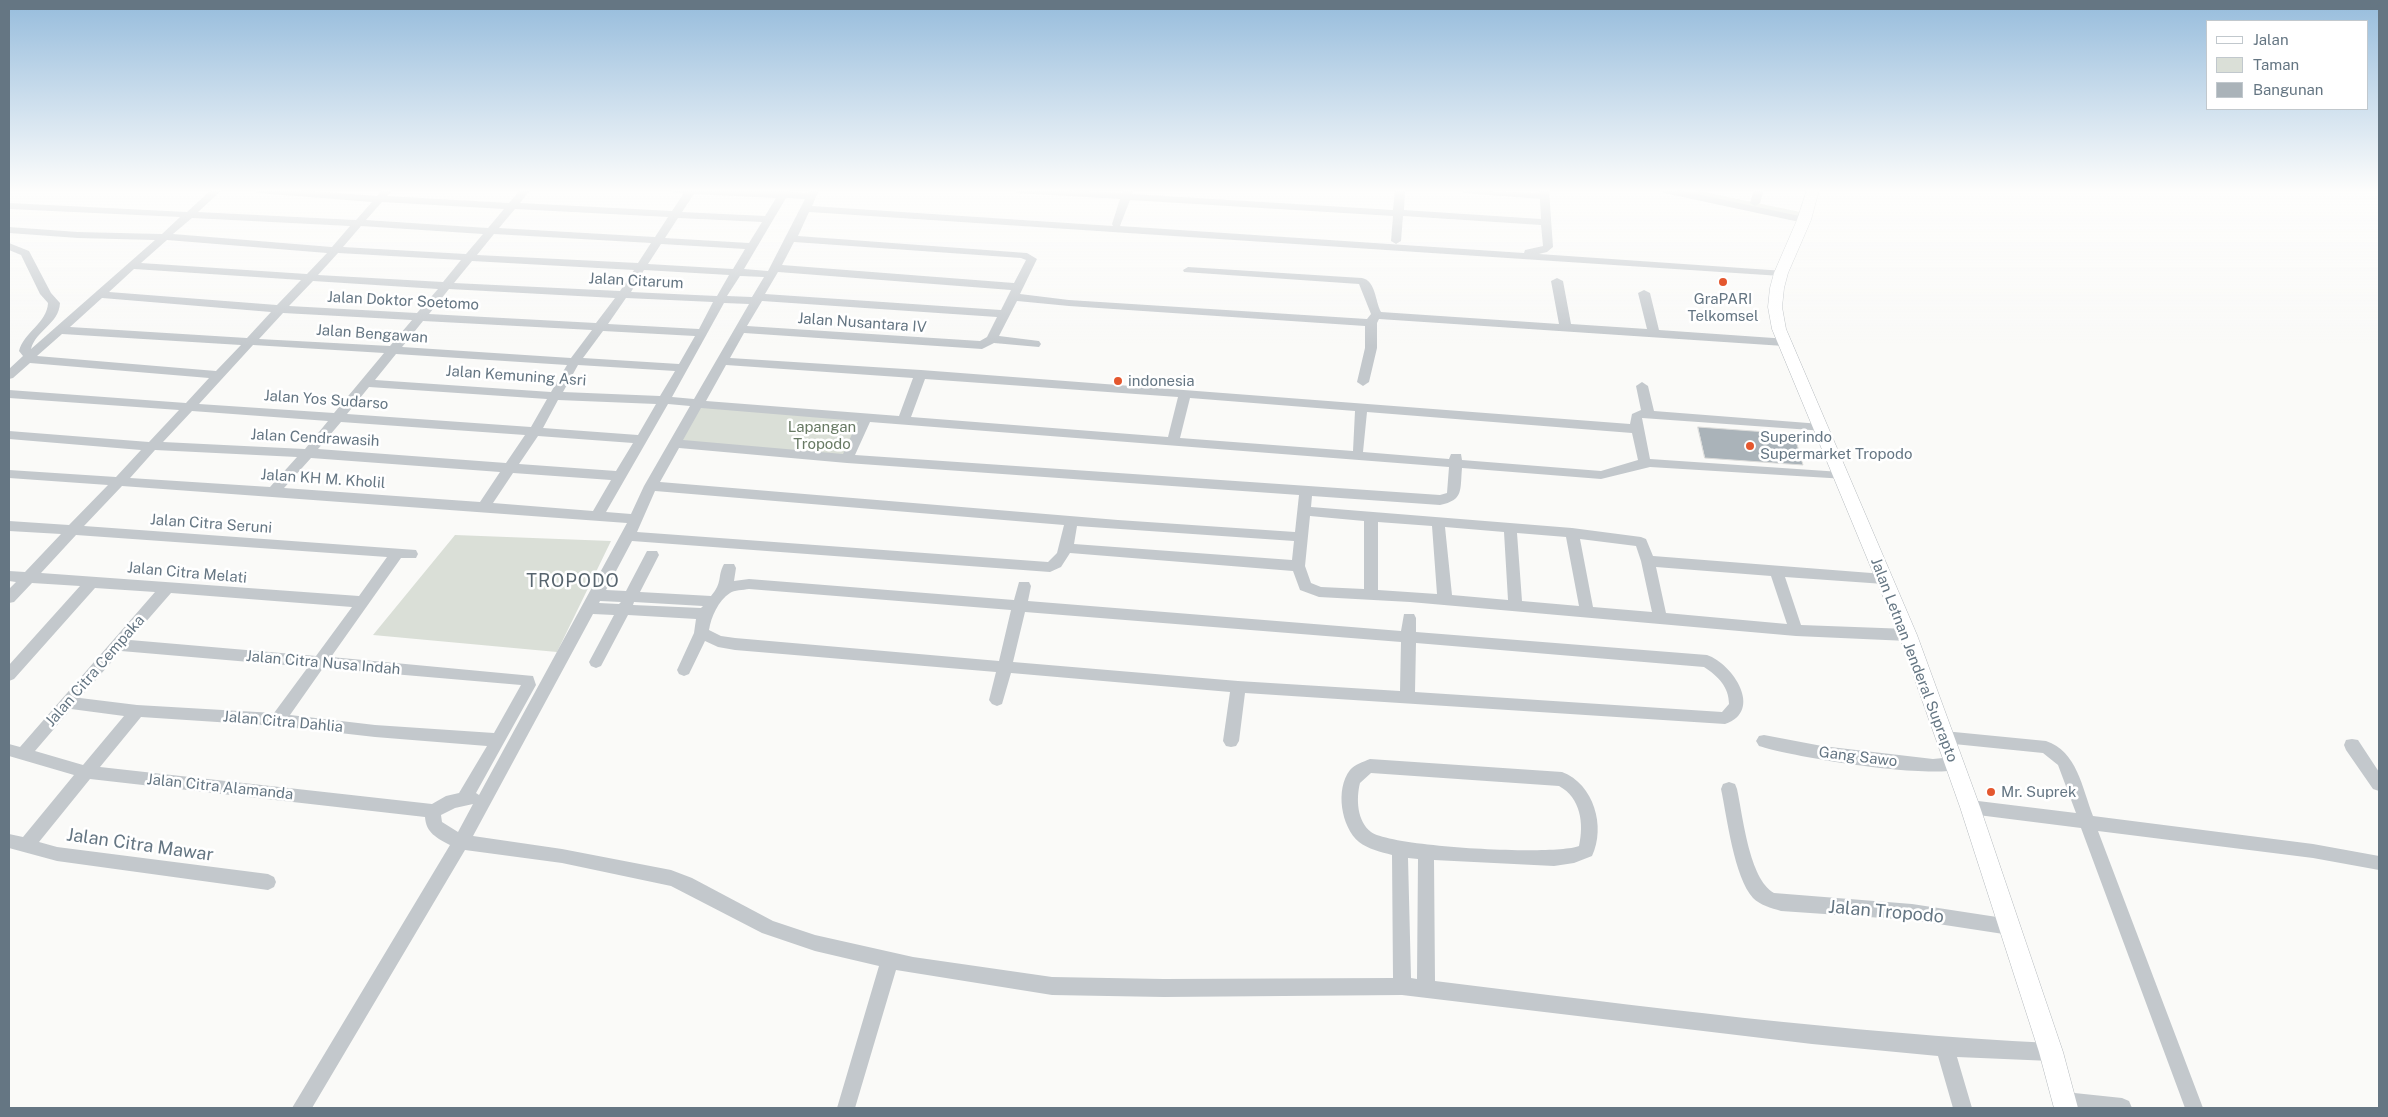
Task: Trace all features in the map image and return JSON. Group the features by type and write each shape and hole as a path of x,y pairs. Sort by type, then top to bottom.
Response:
{"main road":[{"name":"Jalan Letnan Jenderal Suprapto","path":"1795,242 1781,273 1775,307 1784,342 1908,635 1970,807 2051,1052 2066,1105"}],"street":[{"path":"9,376 159,242"},
{"path":"232,242 470,258 736,272 772,271 1016,292 1069,303 1566,328 1784,342"},
{"path":"9,598 74,531 150,446 188,408 341,242"},
{"path":"273,492 308,454 482,242"},
{"path":"483,507 511,467 575,361 623,295 657,242"},
{"path":"679,242 752,246"},
{"path":"597,516 704,333 718,301 754,242"},
{"path":"300,1108 461,842 628,536 651,486 676,444 696,401 741,329 789,242"},
{"path":"835,242 1028,256 1032,259 1032,263 987,342"},
{"path":"1370,242 1781,273"},
{"path":"1409,242 1526,252 1543,250 1548,247 1548,242"},
{"path":"9,246 25,253 46,294 54,303 53,312 27,344 26,351 29,359"},
{"name":"Jalan Citarum","path":"133,266 718,301 756,299 1004,314"},
{"path":"1188,270 1362,281 1368,287 1374,319 1371,348 1363,382"},
{"path":"1557,281 1566,328"},
{"path":"1644,293 1654,334"},
{"name":"Jalan Doktor Soetomo","path":"100,295 280,309 704,333"},
{"name":"Jalan Nusantara IV","path":"741,329 1036,344"},
{"name":"Jalan Bengawan","path":"60,330 682,368"},
{"path":"29,359 217,375"},
{"path":"722,361 921,374 1637,428"},
{"path":"904,417 921,374"},
{"name":"Jalan Kemuning Asri","path":"365,383 555,396 696,401"},
{"path":"1642,386 1648,413"},
{"name":"Jalan Yos Sudarso","path":"9,394 642,439"},
{"path":"1174,438 1185,394"},
{"path":"696,401 1456,460"},
{"path":"696,401 866,417 904,417"},
{"path":"1358,449 1361,408"},
{"path":"1645,463 1636,416 1648,413 1821,428"},
{"path":"847,459 866,417"},
{"name":"Jalan Cendrawasih","path":"9,435 150,446 511,467 620,476"},
{"path":"1174,438 1358,449 1601,475 1615,474 1645,463 1841,476"},
{"path":"676,444 847,459 1446,500 1453,494 1456,460"},
{"name":"Jalan KH M. Kholil","path":"9,474 636,519"},
{"path":"651,486 1071,521 1300,537"},
{"path":"1306,491 1298,566 1305,586 1311,590 1329,593 1445,600 1796,630 1908,635"},
{"path":"1304,512 1572,532 1641,542 1648,561 1660,618"},
{"path":"1371,517 1371,595"},
{"path":"628,536 1050,567 1058,562 1066,548 1071,521"},
{"path":"1438,523 1445,600"},
{"name":"Jalan Citra Seruni","path":"9,526 404,554 362,602"},
{"path":"1510,528 1515,606"},
{"path":"1572,532 1586,612"},
{"path":"1066,548 1298,566"},
{"path":"596,662 652,555"},
{"path":"1648,561 1884,580"},
{"path":"684,670 702,633 705,614 726,588 729,568"},
{"path":"1777,572 1796,630"},
{"name":"Jalan Citra Melati","path":"9,576 362,602"},
{"path":"9,674 92,582"},
{"path":"702,633 718,641 735,644 1238,687 1725,718 1733,714 1737,705 1737,696 1726,677 1717,667 1707,661 749,584 726,588"},
{"path":"997,700 1024,586"},
{"name":"Jalan Citra Cempaka","path":"16,752 69,703 166,588"},
{"path":"627,604 714,601"},
{"path":"278,720 362,602"},
{"path":"592,602 627,604 705,614"},
{"path":"1407,697 1409,618"},
{"name":"Jalan Citra Nusa Indah","path":"118,645 528,680 529,686 497,740"},
{"path":"1231,741 1238,687"},
{"name":"Jalan Citra Dahlia","path":"69,703 137,711 278,720 375,731 497,740"},
{"path":"26,847 137,711"},
{"path":"1944,737 2046,747 2056,752 2064,761 2194,1108"},
{"path":"465,798 497,740"},
{"name":"Gang Sawo","path":"1764,741 1822,753 1933,766 1953,764"},
{"path":"2352,745 2377,777"},
{"name":"Jalan Citra Alamanda","path":"16,752 86,772 433,811"},
{"path":"1370,766 1385,766 1562,779 1579,791 1585,802 1590,831 1589,841 1586,850 1576,856 1554,859 1400,849 1369,840 1358,830 1352,816 1350,795 1352,779 1358,770 1370,766"},
{"name":"Jalan Tropodo","path":"1729,789 1748,869 1753,883 1764,897 1781,903 1912,912 2010,926"},
{"path":"484,799 465,798 452,801 433,811 434,825 440,831 461,842 562,856 671,878 686,883 775,930 815,944 890,960 1052,986 1173,988 1402,986 1744,1027 1945,1048 2051,1052"},
{"path":"1970,807 2313,851 2379,863"},
{"name":"Jalan Citra Mawar","path":"9,841 57,854 268,882"},
{"path":"1400,849 1402,986"},
{"path":"1426,851 1426,988"},
{"path":"846,1108 890,960"},
{"path":"1945,1048 1962,1108"},
{"path":"2066,1105 2122,1108"}],"green space":[{"name":"Lapangan Tropodo","path":"698,404 866,417 847,459 676,444"},
{"path":"455,535 611,541 557,652 373,635"}],"building":[{"name":"Superindo Supermarket Tropodo","path":"1698,427 1794,434 1803,465 1705,458"}],"place":[{"name":"GraPARI Telkomsel","path":"1723,282"},
{"name":"indonesia","path":"1118,381"},
{"name":"Superindo Supermarket Tropodo","path":"1750,446"},
{"name":"Mr. Suprek","path":"1991,792"}],"district":[{"name":"TROPODO","path":"573,581"}]}
